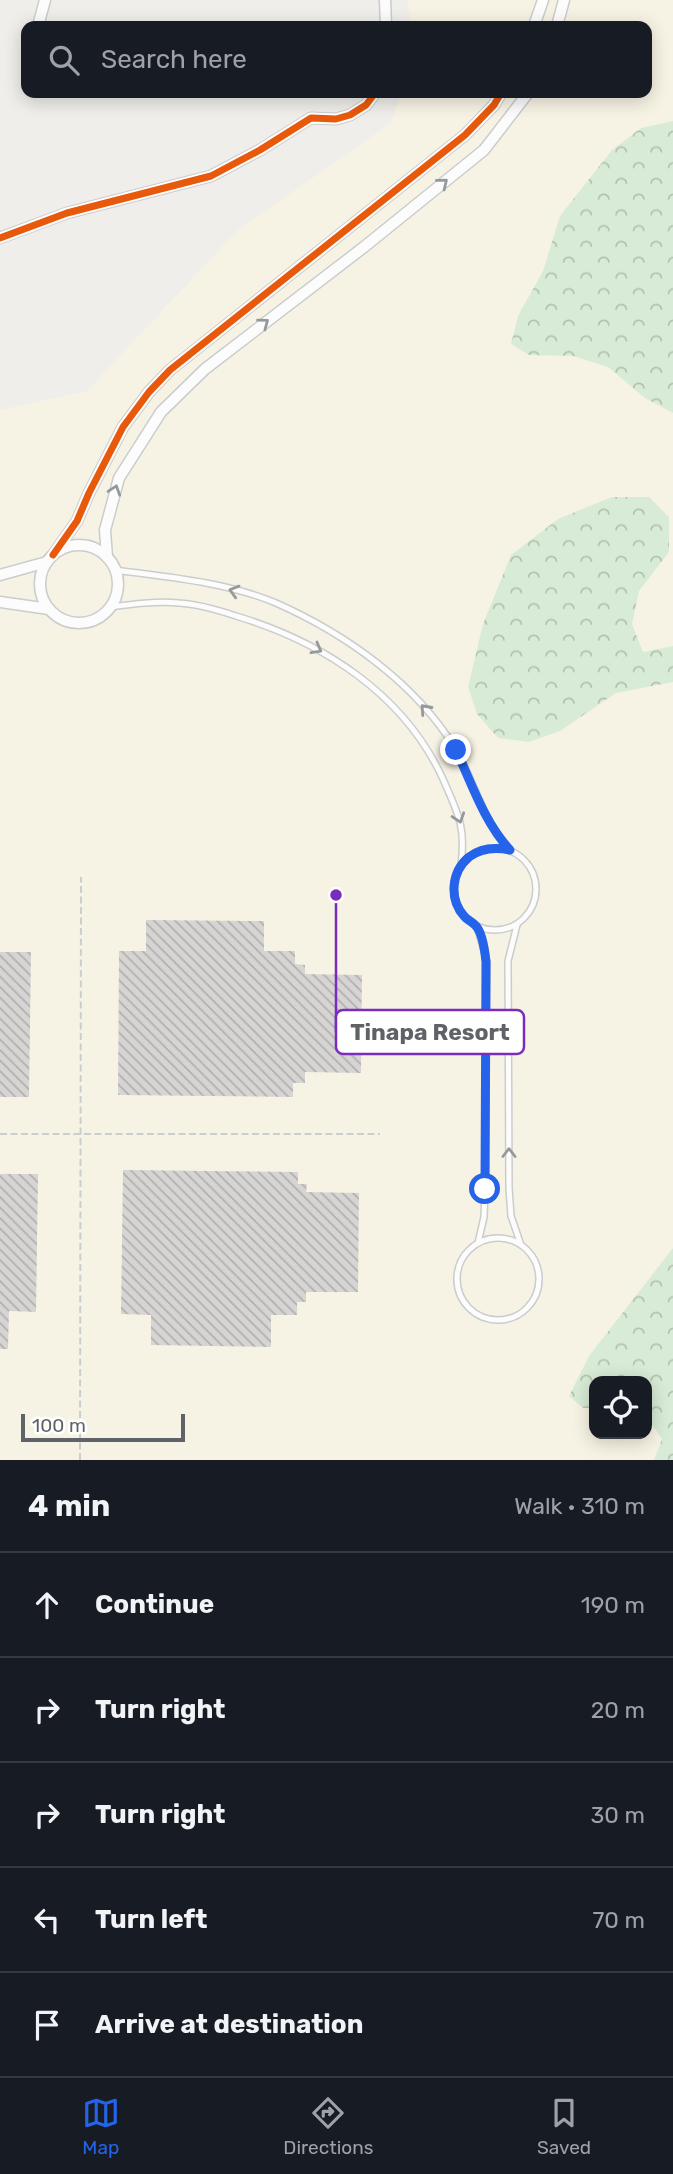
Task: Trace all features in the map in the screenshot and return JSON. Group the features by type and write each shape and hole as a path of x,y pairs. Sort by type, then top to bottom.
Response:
{"street":[{"path":"39,21 45,0"},
{"path":"385,0 386,21"},
{"path":"536,21 543,0"},
{"path":"558,21 564,0"},
{"path":"0,238 67,212 211,176 311,118 336,120 366,105 371,98"},
{"path":"0,575 50,559 67,547 93,548 107,557 115,570 117,593 110,607 99,617 84,622 69,622 55,615 44,602 40,586 43,569 50,559 77,521 123,427 149,392 170,370 465,135 498,98"},
{"path":"107,557 105,530 119,478 161,412 205,369 364,247 484,150 524,98"},
{"path":"0,603 49,609"}],"lane":[{"path":"115,570 209,585 274,603 364,653 427,709 456,750 496,836 531,867 536,882 536,898 533,906 517,925 508,961 509,1188 511,1216 521,1245"},
{"path":"110,607 151,602 181,603 216,610 262,624 308,644 346,666 381,694 410,723 432,755 462,821 464,841 461,865 454,881 455,900 463,915 477,926 493,930 517,925"},
{"path":"461,865 467,858 483,850 510,850"},
{"path":"477,926 486,962 485,1189 484,1217 478,1243"},
{"path":"495,1238 513,1240 533,1257 539,1272 536,1296 520,1315 496,1320 472,1312 461,1298 457,1280 460,1263 464,1255 478,1243 495,1238"}],"path":[{"path":"80,1460 81,877"},
{"path":"0,1134 380,1134"}],"shaded area":[{"path":"407,0 673,0 673,1460 0,1460 0,410 87,391 237,231 391,123 399,98 652,98 652,21 410,21"}],"green space":[{"path":"673,121 673,413 645,398 608,367 573,356 529,355 511,344 518,316 543,271 560,216 612,150 641,128"},
{"path":"612,497 649,497 669,517 669,552 639,591 632,624 643,652 673,646 673,682 616,693 560,731 529,742 498,738 477,714 468,687 483,624 511,555 558,519"},
{"path":"673,1248 673,1460 654,1460 662,1439 652,1424 652,1376 589,1376 589,1408 583,1408 569,1396 589,1356"}],"building":[{"path":"146,920 264,921 264,951 295,951 295,964 305,965 305,974 362,975 361,1073 305,1072 305,1083 293,1083 293,1097 118,1095 119,951 146,951"},
{"path":"0,952 31,952 29,1097 0,1097"},
{"path":"123,1170 298,1172 298,1184 307,1184 306,1192 359,1193 358,1292 306,1292 306,1302 297,1302 297,1315 271,1315 271,1347 151,1345 151,1315 121,1314"},
{"path":"0,1174 38,1174 36,1312 9,1311 8,1349 0,1349"}],"cycle path":[{"path":"0,238 67,213 211,176 311,118 336,119 350,115 366,105 371,98"},
{"path":"53,555 77,521 123,427 149,392 170,370 465,135 498,98"}],"place":[{"name":"Tinapa Resort","path":"336,895"}],"route":[{"path":"456,750 496,836 510,850 492,848 475,853 461,865 454,881 458,908 477,926 486,962 485,1189"}]}
